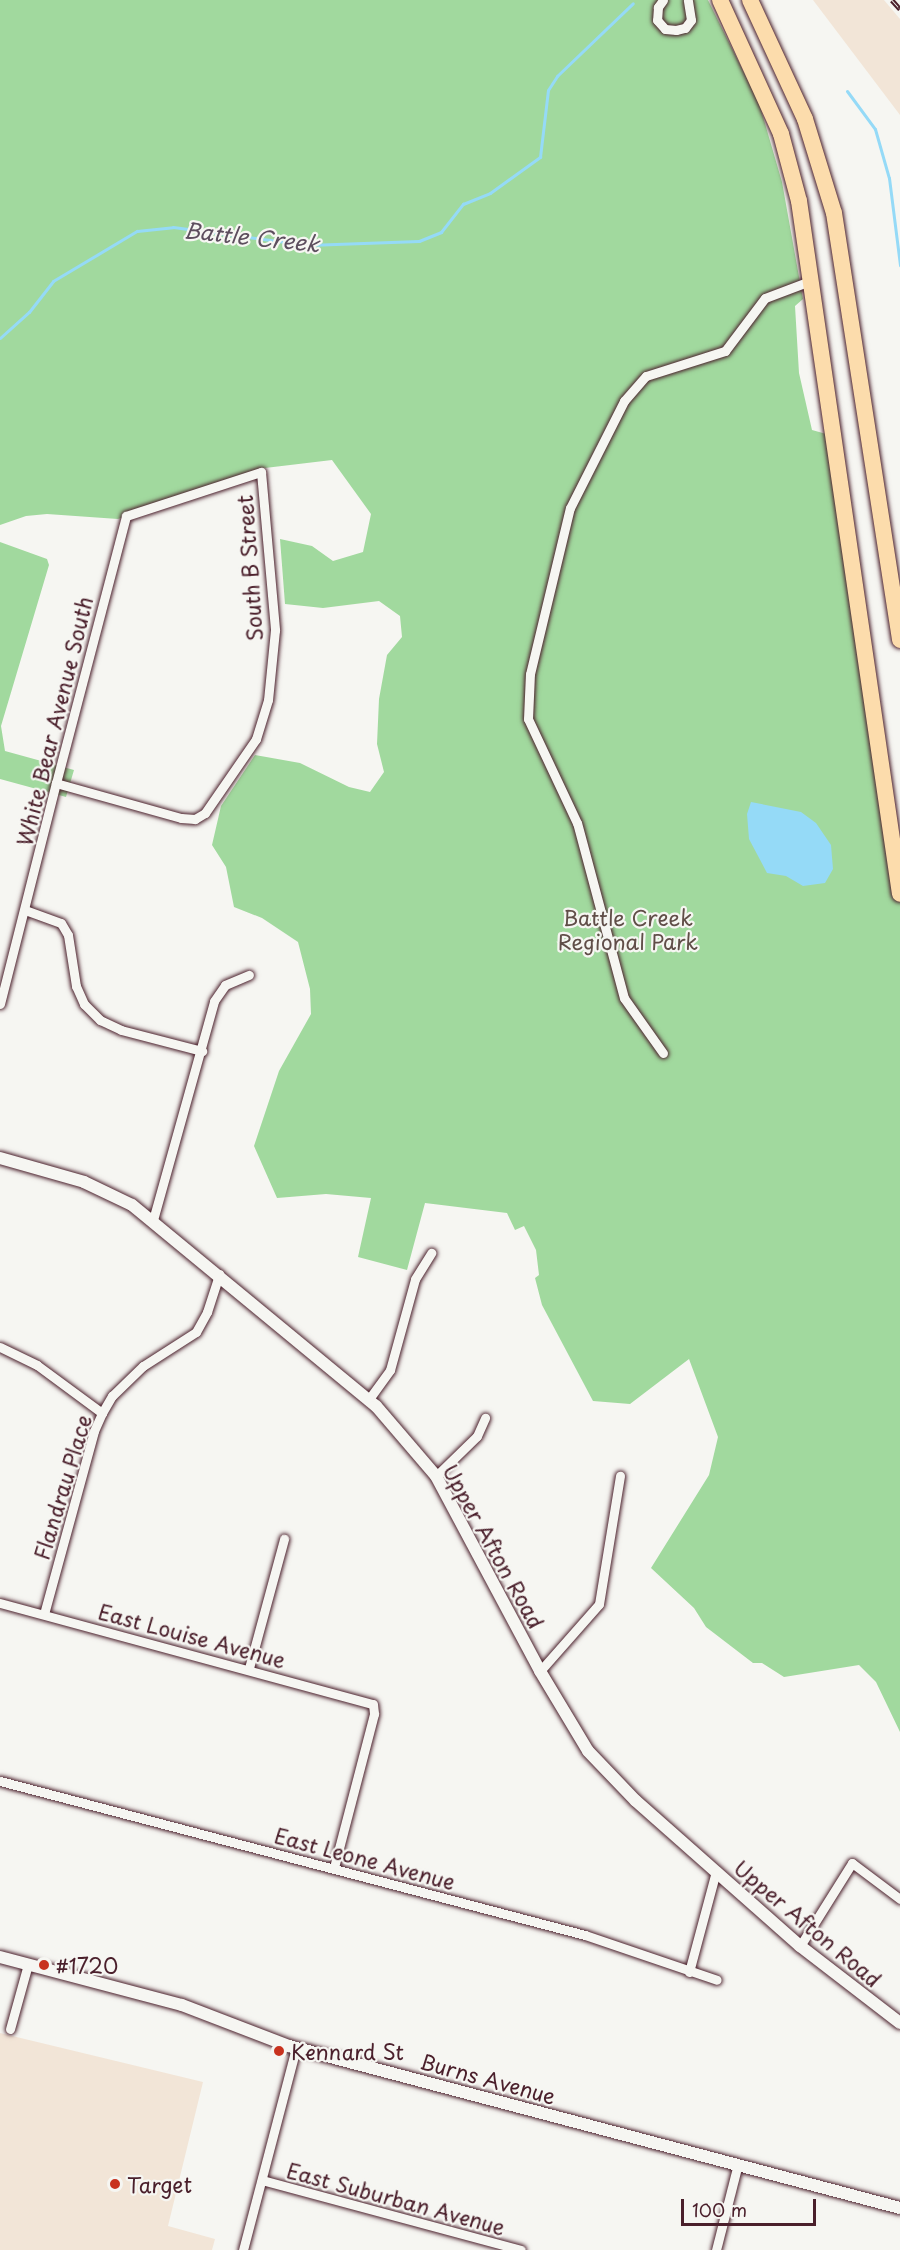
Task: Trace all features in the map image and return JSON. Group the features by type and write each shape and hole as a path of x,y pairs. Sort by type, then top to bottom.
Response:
{"highway":[{"path":"720,0 752,66 791,167 810,281 900,894"},
{"path":"750,0 785,69 834,213 900,640"}],"street":[{"path":"663,0 658,7 657,20 665,29 676,30 685,28 691,20 688,0"},
{"path":"663,1053 624,998 577,823 528,719 530,674 570,507 624,401 646,376 725,351 765,298 810,281"},
{"name":"South B Street","path":"56,783 181,818 195,819 205,813 256,739 268,700 274,608 261,472 126,516"},
{"name":"White Bear Avenue South","path":"0,1005 126,516"},
{"path":"25,910 62,923 68,935 76,986 84,1004 100,1020 121,1030 202,1051"},
{"path":"153,1220 219,992 234,980 249,975"},
{"name":"Upper Afton Road","path":"0,1158 84,1182 153,1220 369,1399 399,1429 436,1476 540,1671 588,1751 636,1801 800,1946 900,2023"},
{"path":"369,1399 390,1370 415,1279 431,1253"},
{"name":"Flandrau Place","path":"44,1614 94,1431 102,1413 112,1396 142,1366 196,1332 207,1312 219,1274"},
{"path":"0,1347 37,1365 102,1413"},
{"path":"436,1476 477,1436 485,1418"},
{"path":"540,1671 598,1604 620,1476"},
{"path":"249,1668 284,1539"},
{"name":"East Louise Avenue","path":"0,1603 249,1668 373,1704 374,1713 334,1868"},
{"name":"East Leone Avenue","path":"0,1781 585,1935 717,1980"},
{"path":"800,1946 852,1863 900,1899"},
{"path":"688,1972 716,1871"},
{"name":"Burns Avenue","path":"0,1957 182,2005 296,2048 900,2208"},
{"path":"10,2029 28,1964"},
{"path":"243,2250 296,2048"},
{"path":"716,2250 738,2164"},
{"name":"East Suburban Avenue","path":"262,2180 521,2250"}],"shaded area":[{"path":"813,0 884,0 900,19 900,115"},
{"path":"0,2033 203,2082 168,2226 215,2239 212,2250 0,2250"}],"green space":[{"name":"Battle Creek Regional Park","path":"0,0 708,0 759,103 782,182 803,299 795,306 799,373 812,430 837,437 886,769 900,903 900,1732 876,1682 859,1665 784,1677 762,1663 753,1663 706,1627 694,1608 651,1568 709,1475 718,1437 689,1359 630,1404 593,1401 542,1305 535,1278 539,1275 536,1250 524,1226 515,1230 507,1213 425,1203 407,1270 358,1257 371,1198 326,1194 277,1198 254,1146 279,1071 311,1014 310,989 298,942 262,918 234,907 226,867 212,845 221,806 255,755 300,763 349,787 370,792 384,772 377,744 379,699 387,655 402,637 400,616 379,601 323,608 285,604 280,539 312,546 333,561 363,552 371,514 332,460 265,468 118,519 47,514 26,516 0,525"},
{"path":"0,542 47,559 49,565 1,726 5,751 74,770 66,797 0,779"}],"water":[{"path":"751,802 801,812 816,823 831,845 833,869 825,883 803,886 786,876 767,873 749,839 747,814"}],"waterway":[{"name":"Battle Creek","path":"0,338 29,312 53,281 137,231 173,227 308,245 419,241 441,232 463,204 490,193 540,157 548,90 557,76 633,3"},
{"name":"Battle Creek","path":"847,91 875,129 889,178 900,265"}],"railway":[{"path":"892,0 900,9"}],"place":[{"name":"#1720","path":"44,1965"},
{"name":"Kennard St","path":"279,2051"},
{"name":"Target","path":"115,2184"}]}
